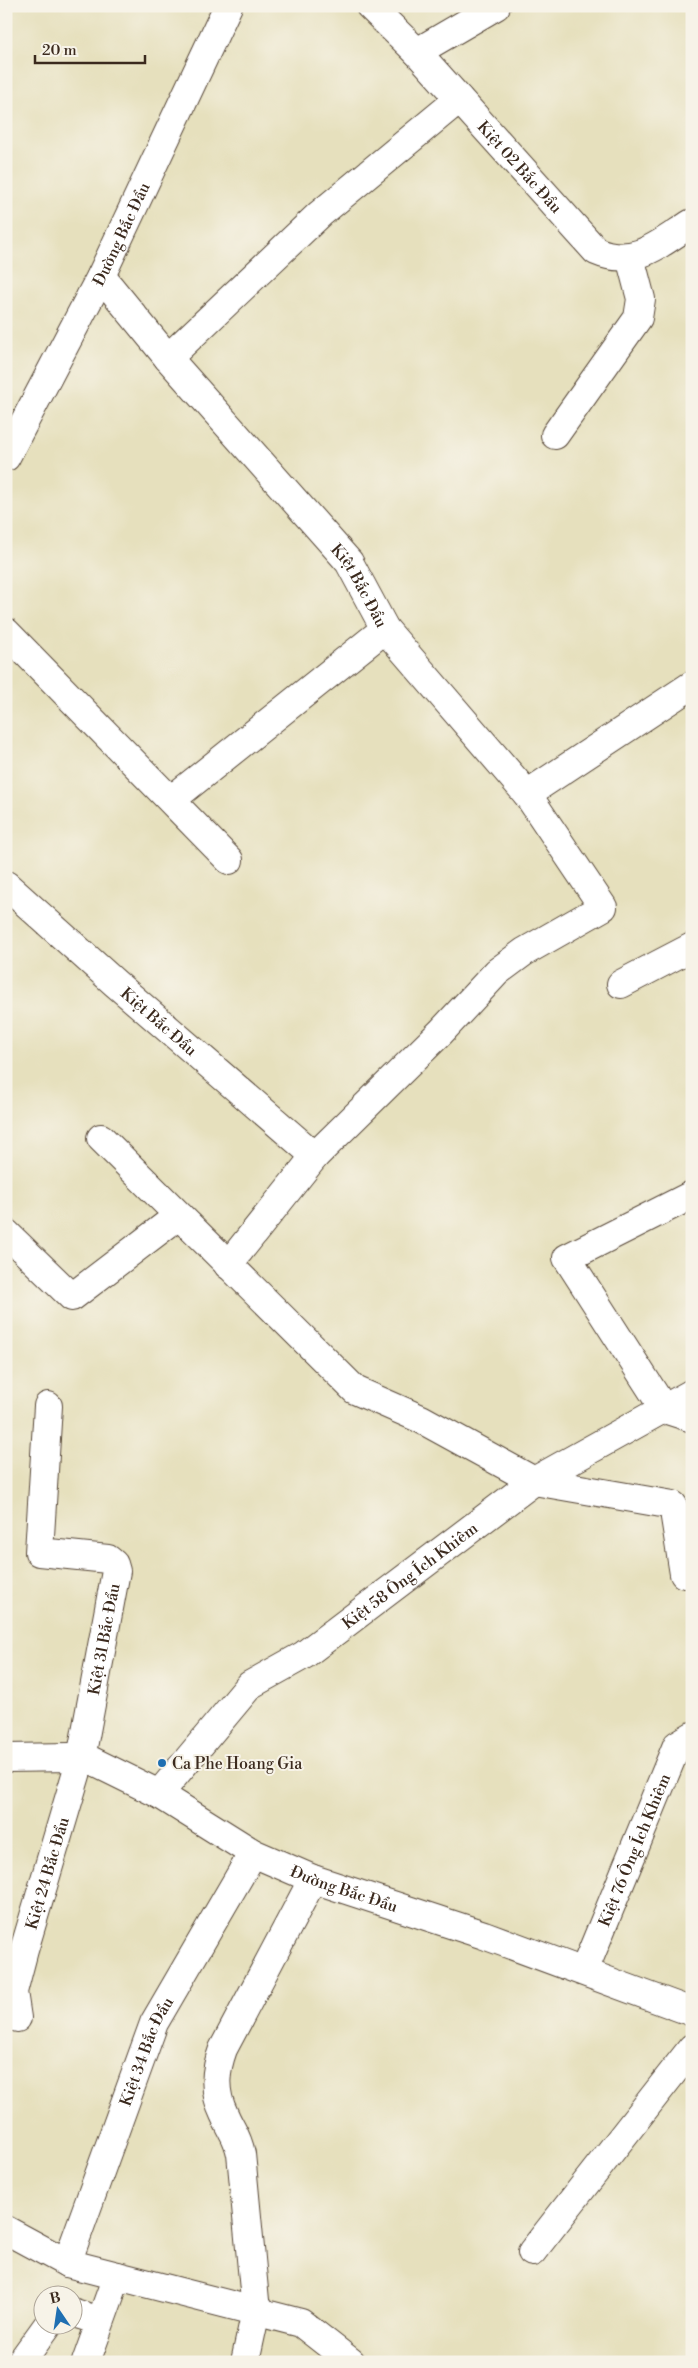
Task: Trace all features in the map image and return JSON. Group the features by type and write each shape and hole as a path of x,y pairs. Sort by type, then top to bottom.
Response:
{"street":[{"name":"Đường Bắc Đẩu","path":"6,457 100,276 228,6"},
{"name":"Kiệt 02 Bắc Đẩu","path":"370,6 417,52 596,251 609,256 630,257 645,253 692,223"},
{"path":"417,52 496,6"},
{"path":"168,358 320,214 459,99"},
{"path":"555,435 638,318 641,299 630,257"},
{"name":"Kiệt Bắc Đẩu","path":"6,885 115,983 315,1156 441,1032 497,972 524,952 603,907 527,794 385,629 348,562 168,358 100,276"},
{"path":"171,800 385,629"},
{"path":"6,632 229,860"},
{"path":"527,794 692,685"},
{"path":"622,984 692,947"},
{"path":"100,1138 355,1390 421,1419 534,1481 673,1505 684,1574 692,1573"},
{"path":"228,1265 315,1156"},
{"path":"692,1195 567,1258 664,1409 692,1418"},
{"path":"6,1232 72,1297 178,1216"},
{"name":"Kiệt 58 Ông Ích Khiêm","path":"159,1794 250,1685 304,1655 534,1481 692,1394"},
{"name":"Kiệt 31 Bắc Đẩu","path":"48,1406 39,1552 108,1559 114,1564 116,1571 81,1758"},
{"name":"Kiệt 76 Ông Ích Khiêm","path":"584,1971 677,1745 692,1736"},
{"name":"Đường Bắc Đẩu","path":"6,1758 81,1758 159,1794 253,1853 313,1879 484,1935 692,2012"},
{"name":"Kiệt 24 Bắc Đẩu","path":"17,2018 13,1992 81,1758"},
{"name":"Kiệt 34 Bắc Đẩu","path":"68,2263 154,2023 253,1853"},
{"path":"245,2362 256,2311 241,2154 237,2136 224,2115 216,2093 216,2070 223,2048 313,1879"},
{"path":"532,2252 692,2048"},
{"path":"6,2230 68,2263 301,2323 351,2362"},
{"path":"86,2362 117,2276"},
{"path":"82,2316 100,2322"},
{"path":"21,2362 40,2336"}],"place":[{"name":"Ca Phe Hoang Gia","path":"162,1763"}]}
